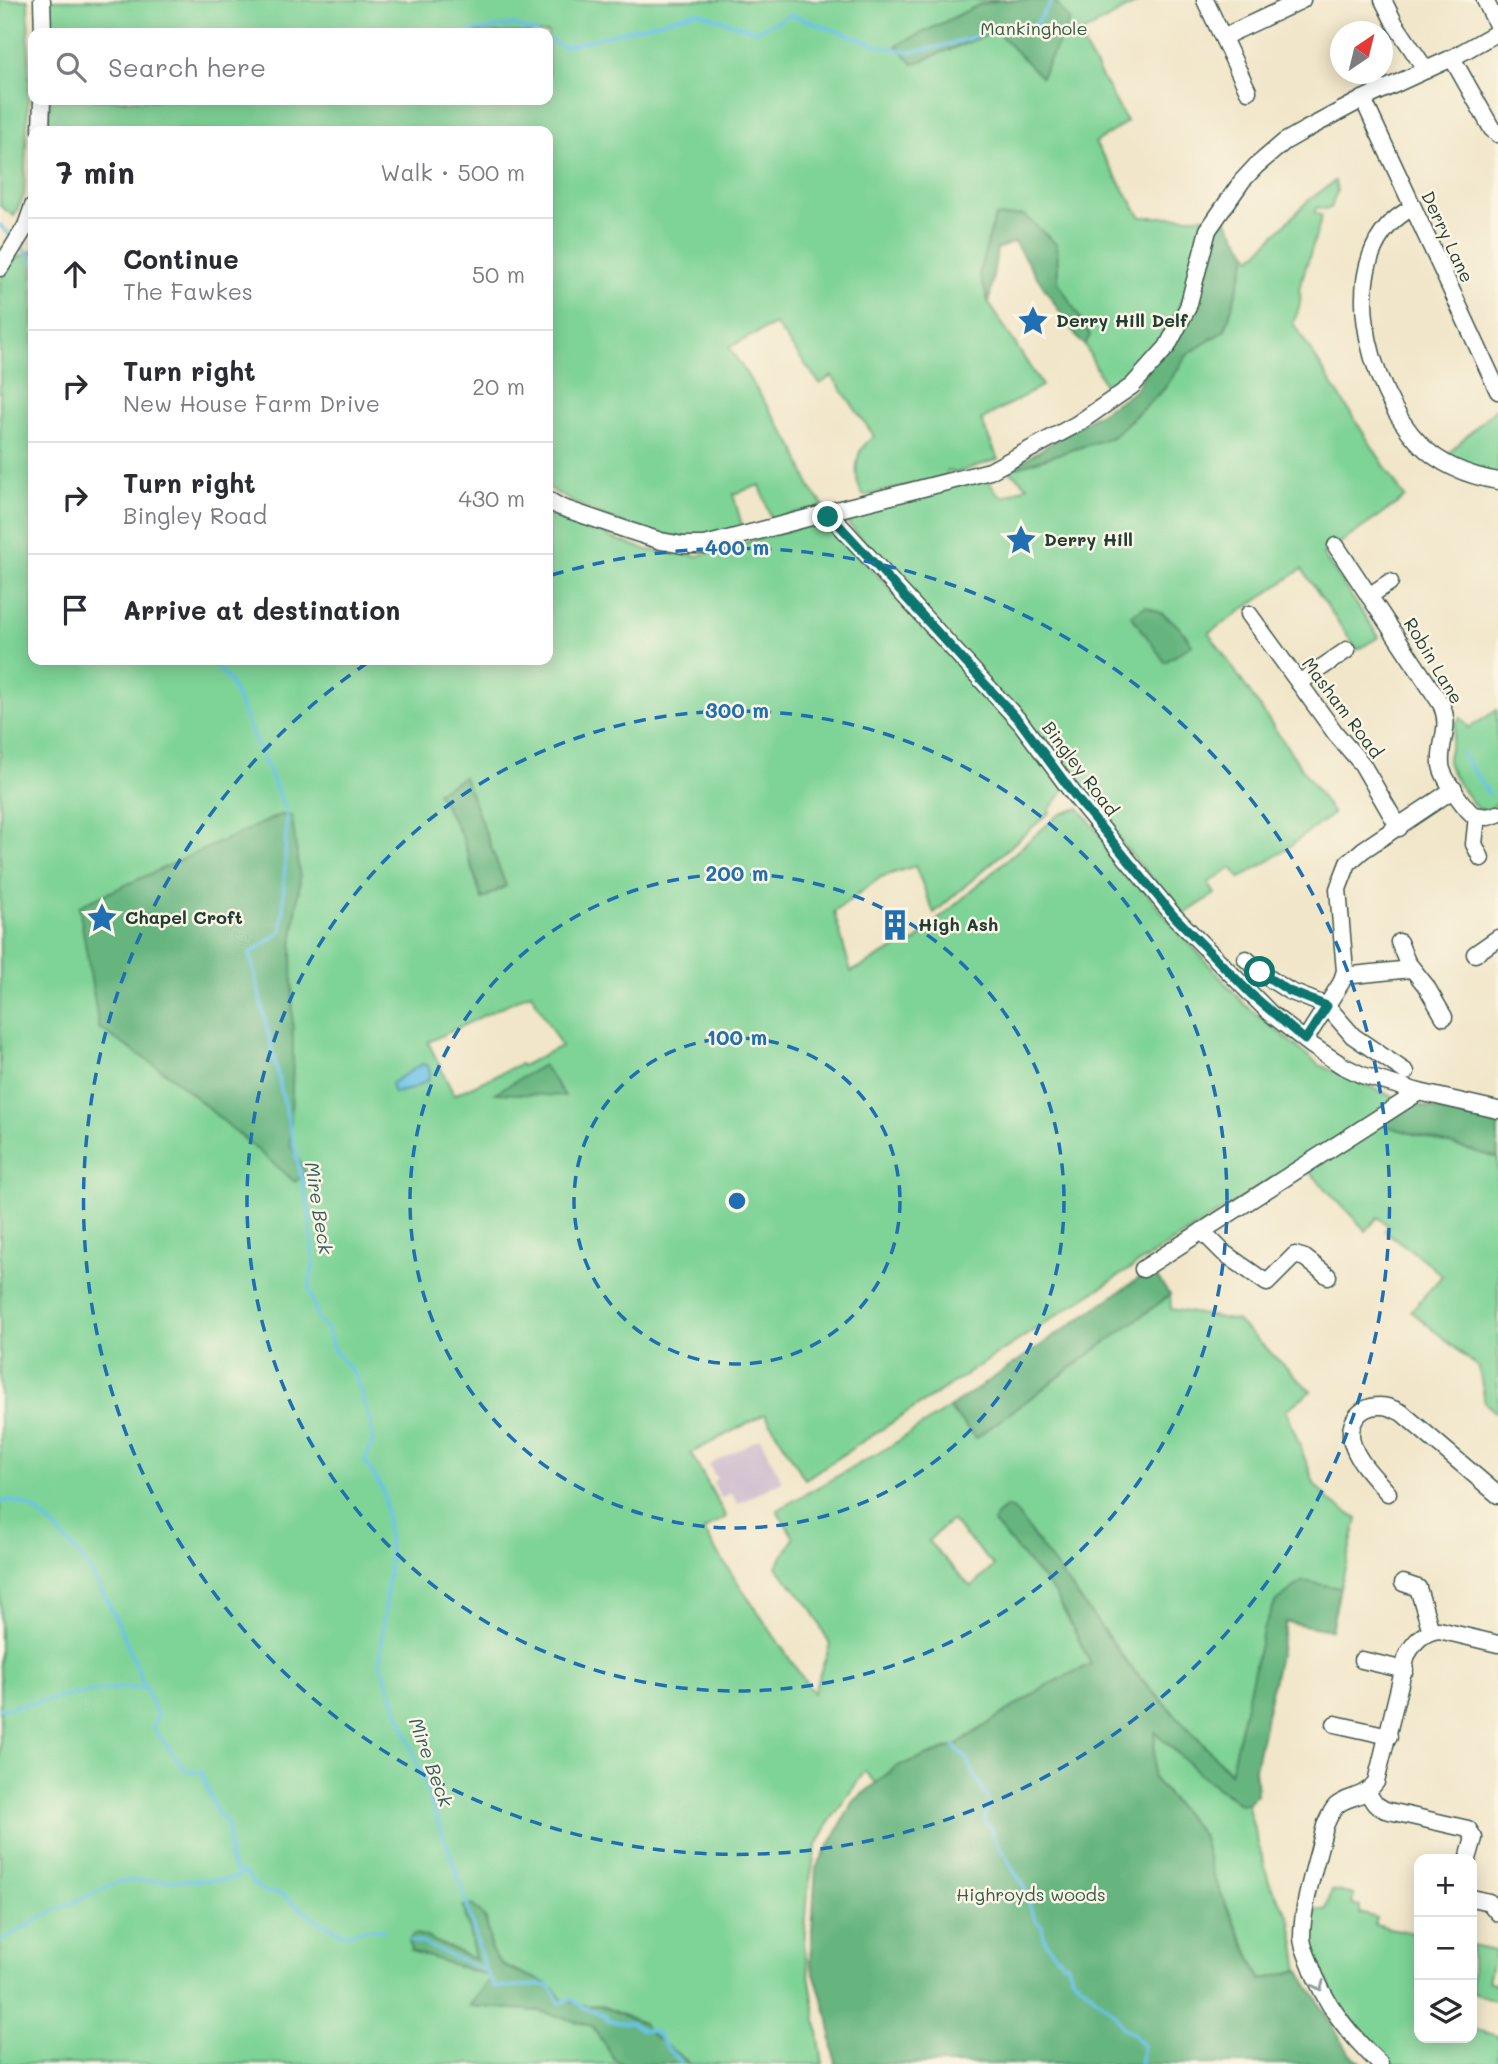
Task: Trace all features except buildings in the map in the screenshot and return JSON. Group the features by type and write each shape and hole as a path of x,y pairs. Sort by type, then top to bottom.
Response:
{"street":[{"path":"41,0 43,28"},
{"path":"1205,0 1248,91"},
{"path":"1223,37 1301,0"},
{"path":"1383,0 1395,24 1426,70"},
{"path":"553,503 661,541 705,545 819,515 828,517 832,512 990,471 1076,424 1132,386 1167,346 1188,307 1208,230 1241,181 1256,166 1284,142 1363,99 1452,58 1498,29 1485,0"},
{"path":"1452,58 1492,129 1498,134"},
{"name":"Derry Lane","path":"1363,99 1498,391"},
{"path":"41,126 42,105"},
{"path":"1412,208 1398,215 1381,237 1371,256 1367,273 1362,298 1364,320 1376,364 1396,411 1422,446 1438,459 1459,470 1498,481"},
{"path":"0,268 28,228"},
{"name":"Bingley Road","path":"828,517 840,526 1021,723 1075,796 1174,916 1251,994 1305,1040 1343,1066 1362,1075 1498,1110"},
{"name":"Robin Lane","path":"1336,546 1445,713 1447,723 1441,768 1469,811 1477,816"},
{"path":"1369,596 1390,582"},
{"name":"Masham Road","path":"1249,614 1336,734 1362,764 1399,828"},
{"path":"1299,683 1346,650"},
{"path":"1305,1040 1344,976 1346,964 1338,896 1340,880 1348,863 1454,789"},
{"path":"1481,858 1474,844 1477,816 1498,814"},
{"path":"1475,954 1498,938"},
{"path":"1399,942 1403,956 1426,986 1444,1017"},
{"path":"1246,959 1289,991 1327,1006 1353,1036 1406,1072"},
{"path":"1344,976 1411,969"},
{"path":"1143,1269 1419,1091"},
{"path":"1202,1231 1224,1253 1268,1283 1295,1255 1306,1258 1328,1276"},
{"path":"1388,1493 1355,1451 1350,1438 1351,1426 1356,1416 1367,1408 1390,1407 1402,1413 1498,1495"},
{"path":"1403,1583 1418,1588 1431,1631"},
{"path":"1380,2064 1359,2044 1328,2004 1319,1988 1302,1941 1303,1920 1325,1826 1337,1804 1367,1792 1376,1782 1413,1644 1421,1636 1439,1630 1498,1644"},
{"path":"1362,1660 1405,1670"},
{"path":"1335,1724 1388,1736"},
{"path":"1367,1792 1376,1804 1385,1810 1468,1829 1474,1838 1469,1854"},
{"path":"1477,1899 1489,1902 1498,1913"}],"shaded area":[{"path":"760,1438 782,1481 738,1504 731,1493 721,1498 713,1482 717,1479 709,1465"}],"green space":[{"path":"0,0 28,0 24,195 14,216 0,206"},
{"path":"48,0 1002,0 981,4 897,46 950,50 996,31 1070,20 1053,0 1135,0 1137,3 1078,35 1127,122 1095,143 1141,217 1209,217 1199,232 1188,307 1161,348 1110,396 1085,345 1089,334 1058,282 1057,245 995,218 979,273 989,303 1042,386 981,420 998,459 956,473 948,470 945,477 864,496 857,481 858,457 874,436 832,376 820,384 775,324 729,347 795,449 811,489 824,506 771,519 760,485 733,494 743,529 706,538 667,535 602,516 553,490 553,126 48,126 50,105 553,105 553,28 49,28"},
{"name":"Mankinghole","path":"1002,0 1053,0 1070,20 1041,77 996,31 913,64 897,45 981,4"},
{"path":"1335,181 1337,191 1331,208 1317,207 1314,212 1322,216 1299,289 1300,302 1293,323 1405,498 1323,555 1379,637 1357,650 1302,569 1209,633 1333,814 1272,859 1240,878 1232,868 1208,883 1215,894 1183,915 840,514 984,475 999,495 1004,497 1028,486 1008,470 1112,437 1164,389 1188,354 1225,330 1248,253 1252,258 1309,200","holes":["1146,606 1178,626 1192,645 1165,662"]},
{"path":"1222,213 1248,253 1225,330 1188,354 1164,389 1112,437 1008,470 1135,391 1211,246"},
{"path":"1024,215 1057,245 1058,282 1090,335 1085,345 1078,339 1014,242 997,249 989,303 979,273 995,217"},
{"path":"28,252 28,665 553,665 553,507 612,538 647,550 697,556 824,522 832,525 1032,745 1066,788 1050,812 934,913 915,866 881,877 834,912 851,972 900,946 915,942 1056,817 1079,808 1166,917 1245,1005 1319,1065 1398,1099 805,1479 765,1414 691,1453 726,1517 704,1530 813,1693 830,1645 812,1609 776,1567 794,1538 777,1510 889,1447 949,1408 976,1438 1170,1295 1171,1309 1237,1321 1311,1391 1286,1410 1315,1485 1330,1501 1357,1519 1340,1588 1303,1581 1264,1627 1231,1773 1135,1672 1065,1579 1055,1593 1091,1664 1047,1685 954,1746 896,1767 876,1783 865,1771 828,1824 816,1847 808,1891 804,1943 823,2064 687,2064 648,2032 642,2023 599,2005 587,2006 562,2000 552,1987 502,1964 492,1953 486,1919 464,1907 476,1960 415,1934 492,1977 470,2006 540,2011 592,2026 615,2060 623,2064 0,2064 0,280 15,259","holes":["437,792 490,846 506,886 482,899 462,836","300,879 292,946 290,1144 306,1173 99,1028","531,993 561,1046 454,1095 428,1042","951,1520 994,1566 971,1587 928,1541"]},
{"path":"1498,406 1498,475 1471,468 1447,455"},
{"path":"1146,606 1172,621 1192,645 1165,662 1131,615"},
{"path":"1497,710 1498,803 1488,810 1476,808 1451,772 1448,756 1455,723 1461,718 1469,728"},
{"path":"464,777 506,886 482,899 462,836 437,792"},
{"path":"280,815 292,816 300,879 292,946 293,1058 290,1144 306,1173 295,1182 168,1074 99,1028 79,906"},
{"path":"543,1065 565,1096 495,1093"},
{"path":"1415,1104 1498,1125 1498,1158 1379,1124"},
{"path":"1379,1124 1498,1158 1498,1414 1485,1403 1479,1368 1411,1311 1442,1276 1385,1231 1388,1226 1378,1217 1366,1231 1307,1169"},
{"path":"1151,1270 1170,1295 976,1438 949,1408"},
{"name":"Highroyds woods","path":"1007,1507 1014,1510 1134,1672 1230,1773 1264,1627 1276,1601 1303,1581 1340,1588 1331,1630 1286,1622 1255,1768 1257,1794 1247,1804 1241,1804 1203,1777 1155,1732 1153,1778 1202,1835 1214,1879 1261,1980 1299,1970 1349,2053 1363,2064 835,2064 829,2019 810,1962 816,1868 854,1801 896,1767 954,1746 1047,1685 1091,1664 1055,1593 994,1523 996,1515"},
{"path":"1154,1731 1203,1777 1241,1804 1247,1804 1269,1882 1291,1921 1299,1970 1262,1980 1214,1879 1202,1835 1153,1778"},
{"path":"1332,1890 1354,1895 1352,1904 1360,1906 1360,1913 1377,1918 1375,1925 1414,1933 1414,2043 1477,2043 1477,2030 1498,2036 1498,2064 1394,2064 1387,2058 1340,2007 1319,1964 1312,1947 1312,1924 1317,1909 1326,1910"},
{"path":"472,1905 485,1920 492,1949 501,1963 546,1983 562,2000 587,2006 599,2005 642,2023 649,2032 688,2062 687,2064 623,2064 615,2060 592,2026 540,2011 469,2006 491,1977 411,1951 409,1941 414,1934 424,1936 475,1960 464,1907"},
{"path":"1477,1947 1495,1951 1488,1981 1498,1985 1498,2001 1477,1995"}],"water":[{"path":"422,1064 428,1066 428,1080 412,1089 394,1093 391,1084"}],"waterway":[{"path":"553,42 564,47 697,12 756,31 791,15 880,46 911,52 968,39 996,27 1032,29 1053,0"},
{"path":"494,28 513,25 522,28"},
{"name":"Mire Beck","path":"0,225 13,238"},
{"name":"Mire Beck","path":"19,244 28,254"},
{"name":"Mire Beck","path":"216,665 229,680 287,813 282,931 250,954 309,1210 314,1262 309,1288 319,1322 328,1330 333,1349 355,1375 371,1424 373,1440 365,1461 384,1492 390,1556 380,1661 462,1887"},
{"path":"1461,753 1489,794"},
{"path":"0,1502 18,1502 35,1510 56,1529 86,1565 117,1622 157,1715 153,1728 187,1772 201,1772 218,1815 224,1818 228,1825 230,1862 236,1871 246,1874 265,1892 280,1893 321,1923 342,1934 371,1928 384,1930"},
{"path":"0,1709 108,1689 145,1688"},
{"path":"954,1746 966,1758 989,1802 984,1820 992,1829 992,1836 1022,1882 1031,1911 1042,1926 1047,1943 1068,1965 1072,1976 1116,2015 1122,2027 1132,2033 1143,2046 1140,2064"},
{"path":"59,1909 120,1881 224,1880 242,1873"},
{"name":"Mire Beck","path":"463,1891 485,1970 495,1987 551,1987 560,2003 571,1999 583,2007 605,2015 608,2021 631,2023 640,2029 656,2032 681,2062"},
{"path":"0,1941 54,1911"},
{"path":"411,1941 422,1943 484,1970"}],"place":[{"name":"Derry Hill Delf","path":"1033,321"},
{"name":"Derry Hill","path":"1021,540"},
{"name":"Chapel Croft","path":"102,918"},
{"name":"High Ash","path":"895,925"}],"route":[{"path":"828,517 835,520 1021,723 1075,796 1174,916 1270,1013 1305,1040 1327,1006 1289,991 1260,972"}]}
